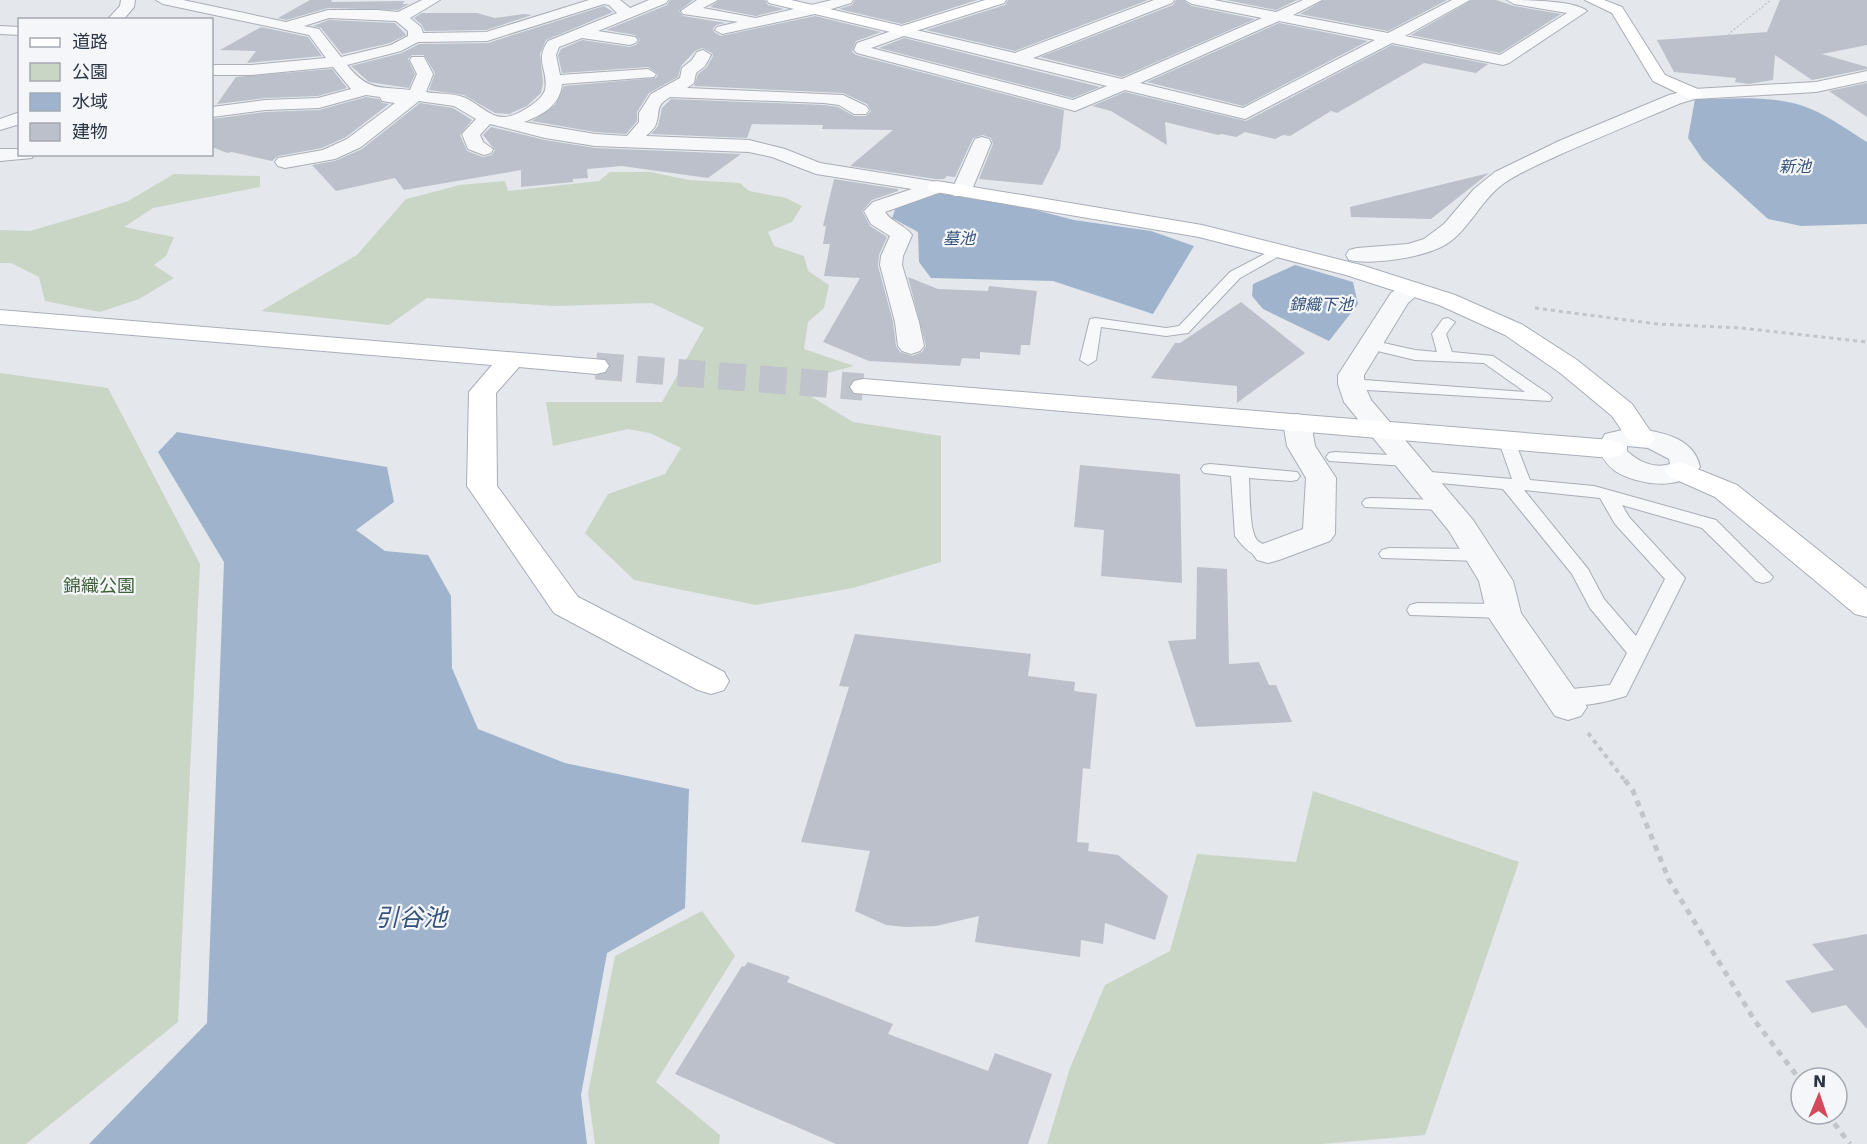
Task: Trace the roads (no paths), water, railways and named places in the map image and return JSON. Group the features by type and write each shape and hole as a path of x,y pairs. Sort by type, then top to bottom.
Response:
{"street":[{"path":"116,18 127,7 128,0"},
{"path":"163,0 314,32 354,84 370,93 409,102 354,143 328,155 285,162"},
{"path":"287,26 328,14 400,17 433,0"},
{"path":"213,70 252,70 339,62 389,50 415,38 487,36 603,0 613,1 623,11 630,12"},
{"path":"507,123 541,106 554,90 548,49 553,44 661,0"},
{"path":"711,0 688,11 731,15 759,23"},
{"path":"774,0 1245,114 1463,0"},
{"path":"722,30 815,10 846,0"},
{"path":"999,0 903,31 862,46 862,50 1075,106 1315,0"},
{"path":"1015,59 1167,0"},
{"path":"1192,0 1503,60 1580,11 1514,0"},
{"path":"1592,0 1617,10 1659,78 1688,92"},
{"path":"242,16 261,7"},
{"path":"400,17 416,30 415,38"},
{"path":"0,30 18,31"},
{"path":"578,33 630,40"},
{"path":"632,142 648,123 648,113 657,98 688,80 688,71 699,63 704,55"},
{"path":"416,97 426,74 426,68 418,60"},
{"path":"553,80 648,74"},
{"path":"1308,259 1410,250 1434,243 1451,231 1483,190 1500,177 1688,92 1816,87 1867,76"},
{"path":"961,91 983,82"},
{"path":"213,112 265,105 319,103 366,90 458,101 472,106 486,118 545,133 595,141 749,146 778,153 816,168 1202,231 1276,252 1353,270 1447,300 1514,330 1568,366 1622,410 1641,438"},
{"path":"666,92 824,98 843,100 860,110"},
{"path":"0,125 18,118"},
{"path":"484,149 475,145 471,134 486,118"},
{"path":"961,192 982,143"},
{"path":"0,155 18,154"},
{"path":"910,346 907,322 891,265 892,256 901,235 875,218 874,211 880,206 937,187"},
{"path":"1412,289 1399,297 1351,375 1351,384 1358,402 1462,527 1496,581 1503,611 1564,702"},
{"path":"0,317 596,366"},
{"path":"512,359 482,392 482,486 566,605 711,681"},
{"path":"863,387 1611,449 1619,460 1638,470 1661,475 1680,471 1685,467 1682,455 1664,444 1641,438 1616,440 1611,449"},
{"path":"1268,553 1319,534 1321,478 1301,446 1297,422"},
{"path":"1680,471 1726,491 1867,606"}],"lane":[{"path":"1088,360 1095,322 1166,332 1183,330 1235,275 1276,252"},
{"path":"1446,357 1439,334 1448,322"},
{"path":"1351,384 1544,398 1488,359 1415,355 1370,345"},
{"path":"1506,439 1516,484 1581,573 1592,596 1638,651"},
{"path":"1335,457 1516,484 1594,491 1709,524 1763,577"},
{"path":"1210,469 1291,477"},
{"path":"1240,472 1244,536 1253,547 1268,553"},
{"path":"1564,702 1618,691 1675,578 1622,520 1607,495"},
{"path":"1371,502 1444,506"},
{"path":"1389,554 1480,555"},
{"path":"1417,610 1503,611"}],"water":[{"name":"新池","path":"1754,98 1797,104 1825,116 1867,142 1867,224 1801,226 1768,219 1703,160 1688,138 1695,99"},
{"name":"墓池","path":"938,193 1024,207 1074,220 1151,231 1194,246 1153,314 1053,281 931,278 919,262 918,232 892,218 896,207"},
{"name":"錦織下池","path":"1295,265 1353,282 1358,304 1329,341 1263,309 1252,296 1253,284"},
{"name":"引谷池","path":"177,432 387,467 394,502 356,530 385,551 428,555 451,596 452,668 478,729 565,763 689,789 685,908 607,953 581,1095 587,1144 89,1144 207,1023 224,562 158,452"}],"tunnel":[{"path":"596,366 863,387"}],"park label":[{"name":"錦織公園","path":"99,586"}]}
